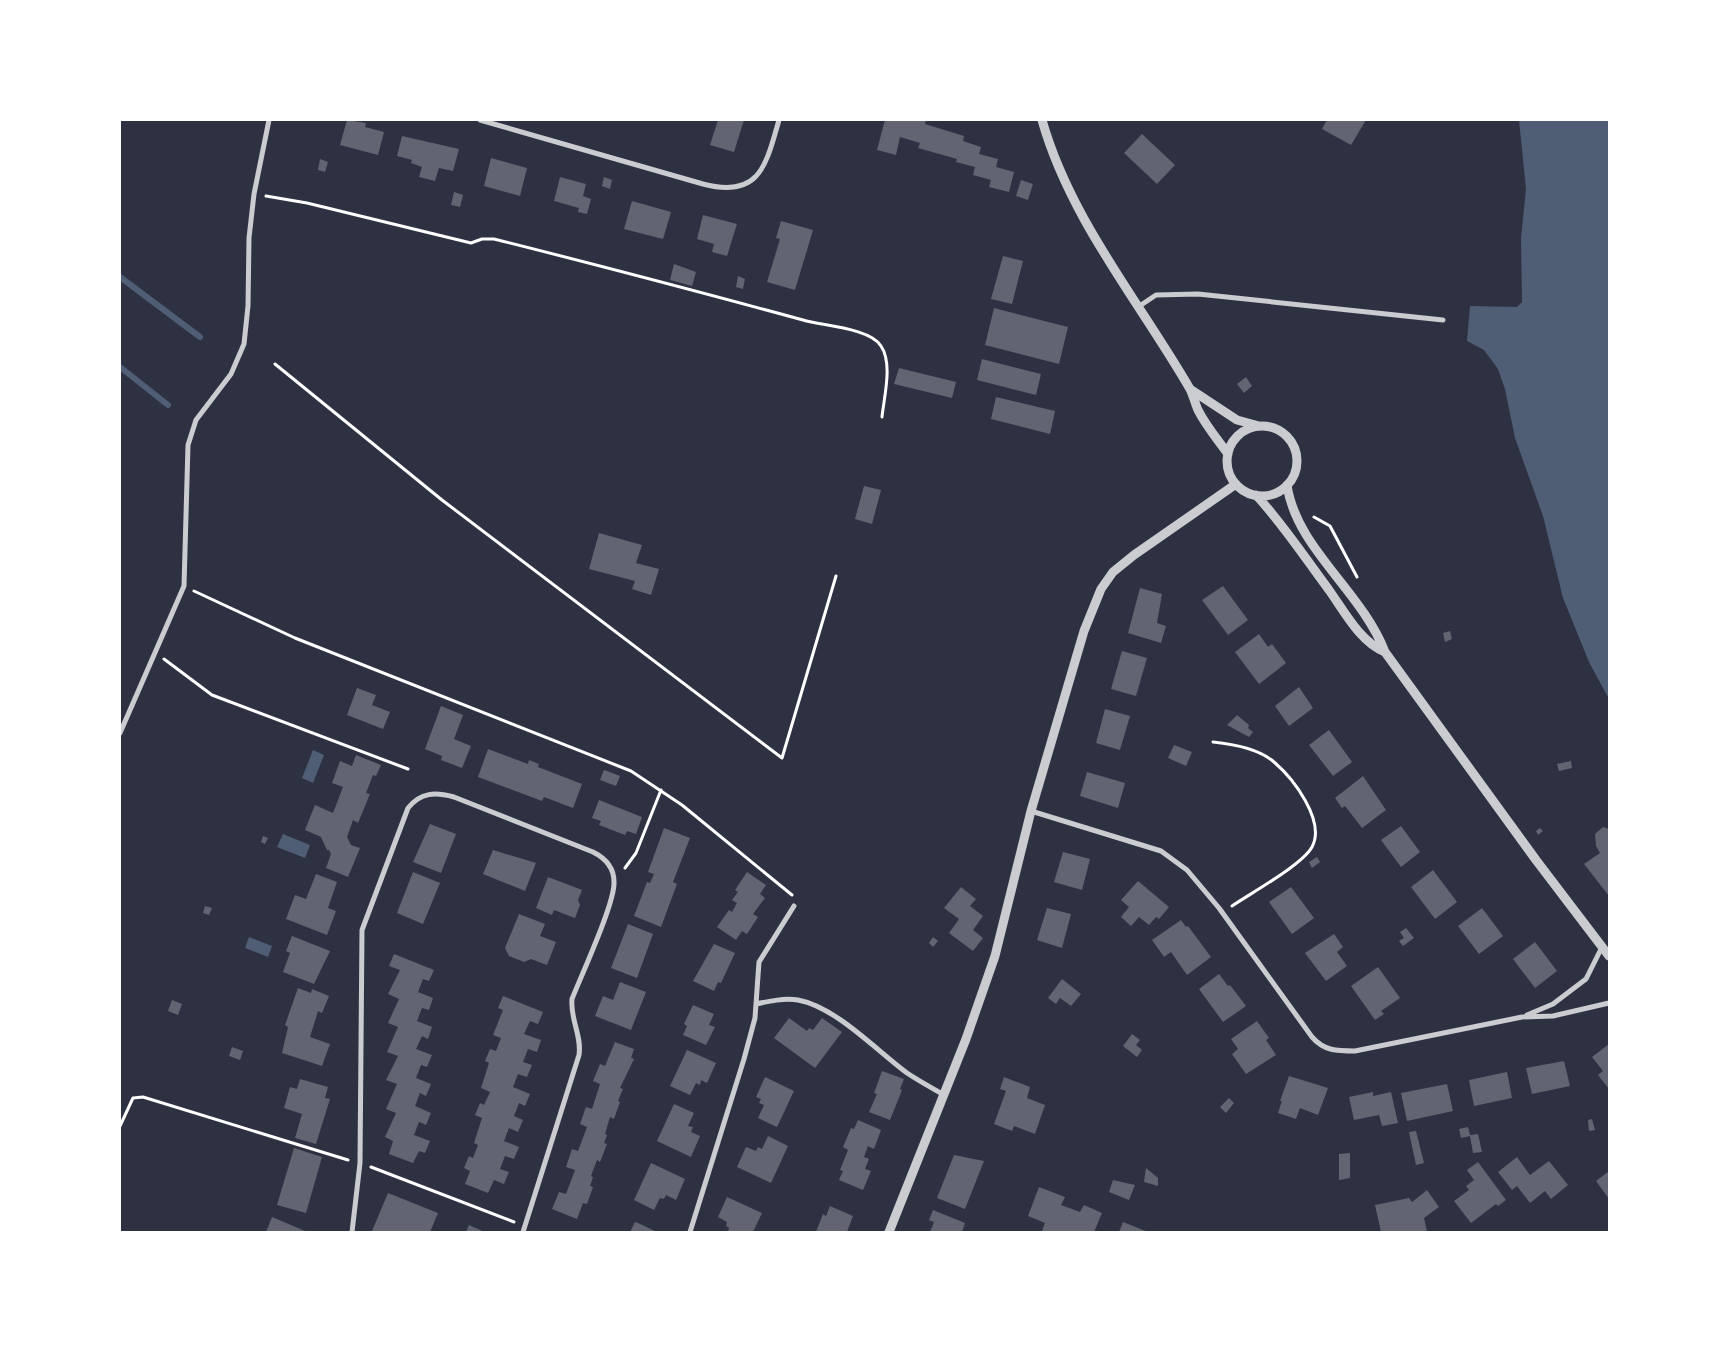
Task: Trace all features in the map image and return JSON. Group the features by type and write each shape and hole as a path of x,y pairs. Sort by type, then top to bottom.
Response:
{"street":[{"path":"120,733 184,586 188,444 196,420 231,374 244,344 248,306 249,238 254,194 269,120"},
{"path":"480,120 703,184 726,188 745,185 761,173 779,120"},
{"path":"1042,120 1065,182 1137,307 1190,389 1203,418 1228,454"},
{"path":"1137,307 1156,296 1198,294 1443,320"},
{"path":"1190,389 1237,420 1276,429 1283,433 1293,446 1296,462 1295,470 1287,484 1272,494 1256,495"},
{"path":"1259,426 1242,432 1236,438 1228,454 1228,470 1236,484 1256,495 1279,522 1372,646 1385,652"},
{"path":"889,1232 944,1095 995,956 1032,811 1084,631 1100,589 1113,572 1134,555 1236,484"},
{"path":"1287,484 1293,512 1301,530 1367,614 1385,652 1516,834 1609,956"},
{"path":"352,1232 360,1164 362,930 408,808 414,800 434,793 454,797 593,852 609,864 614,882 606,914 572,1000 571,1011 579,1039 579,1055 523,1232"},
{"path":"1032,811 1161,851 1187,870 1222,913 1312,1037 1326,1049 1355,1051 1522,1017 1553,1016 1609,1003"},
{"path":"690,1232 744,1060 756,1004 759,962 794,906"},
{"path":"1522,1017 1553,1004 1586,979 1602,947"},
{"path":"756,1004 774,1000 798,1000 816,1006 835,1018 909,1074 944,1095"}],"path":[{"path":"254,194 307,203 471,243 482,239 494,239 738,301 805,321 858,332 872,338 881,346 887,364 882,417"},
{"path":"275,364 442,500 782,758 836,576"},
{"path":"184,586 295,638 631,771 660,790 792,895 794,906"},
{"path":"155,652 212,695 408,769"},
{"path":"1213,742 1247,748 1273,761 1305,802 1316,827 1315,840 1303,859 1222,913"},
{"path":"614,882 636,854 660,790"},
{"path":"120,1126 129,1102 133,1098 143,1097 360,1164 524,1225"}],"water":[{"path":"1519,120 1609,120 1609,699 1589,662 1563,598 1543,516 1515,438 1505,389 1498,369 1484,350 1467,341 1470,306 1517,307 1522,302 1521,238 1526,189"},
{"path":"313,750 324,755 313,783 302,778"},
{"path":"283,834 310,845 305,858 277,847"},
{"path":"249,937 272,946 268,957 245,948"}],"building":[{"path":"347,120 366,123 365,127 384,132 378,155 340,145"},
{"path":"718,120 744,120 734,152 710,145"},
{"path":"885,120 926,120 925,124 964,136 963,141 981,147 979,154 998,159 996,167 1014,172 1009,192 989,187 991,180 973,175 975,167 956,162 957,159 918,148 920,143 900,137 896,155 877,150"},
{"path":"1327,120 1366,120 1351,145 1322,129"},
{"path":"1142,134 1175,165 1157,184 1124,153"},
{"path":"402,136 459,149 453,171 439,168 435,181 419,177 422,167 411,163 412,160 397,156"},
{"path":"491,158 527,168 520,196 484,186"},
{"path":"320,159 328,162 325,172 318,170"},
{"path":"560,177 586,184 583,196 591,199 587,214 578,212 579,208 554,201"},
{"path":"604,177 612,180 610,189 602,186"},
{"path":"1021,180 1033,184 1028,200 1016,196"},
{"path":"454,192 463,195 460,207 451,205"},
{"path":"632,201 671,212 663,239 624,229"},
{"path":"703,215 737,224 727,256 712,252 714,244 697,239"},
{"path":"781,221 813,230 795,290 767,282 780,239 776,238"},
{"path":"1003,256 1023,261 1012,304 991,299"},
{"path":"674,264 696,272 692,286 670,280"},
{"path":"738,276 745,279 743,289 736,287"},
{"path":"994,308 1068,327 1059,364 985,345"},
{"path":"982,359 1041,374 1036,395 977,380"},
{"path":"899,368 956,382 952,398 894,384"},
{"path":"1246,377 1252,386 1244,393 1237,384"},
{"path":"996,397 1055,411 1050,434 991,419"},
{"path":"864,486 881,490 872,524 855,519"},
{"path":"599,533 642,545 636,563 659,569 651,595 632,589 635,581 589,569"},
{"path":"1223,586 1248,620 1228,635 1202,600"},
{"path":"1140,588 1162,594 1157,623 1166,626 1161,643 1128,633"},
{"path":"1450,631 1452,639 1445,642 1443,633"},
{"path":"1259,634 1268,647 1272,644 1286,663 1259,684 1235,652"},
{"path":"1122,651 1147,658 1136,696 1111,689"},
{"path":"1299,687 1313,708 1289,726 1275,706"},
{"path":"357,688 376,695 372,705 390,712 383,729 347,715"},
{"path":"441,706 463,715 454,739 471,746 462,768 441,760 442,756 425,749"},
{"path":"1105,709 1130,716 1120,750 1096,743"},
{"path":"1237,715 1249,725 1248,728 1253,732 1249,737 1227,725"},
{"path":"1329,730 1352,762 1333,776 1309,745"},
{"path":"1174,745 1192,752 1186,766 1168,758"},
{"path":"488,749 528,764 529,760 539,764 538,767 582,784 573,808 544,797 542,801 478,777"},
{"path":"356,755 381,765 376,776 373,775 366,793 370,794 358,823 353,820 347,837 351,845 360,848 348,877 326,868 331,854 329,850 327,850 321,837 305,830 315,805 333,813 343,787 332,783 340,761 352,766"},
{"path":"1571,761 1572,768 1559,771 1557,764"},
{"path":"604,770 620,776 616,786 600,780"},
{"path":"1087,772 1125,783 1118,808 1080,796"},
{"path":"1363,776 1386,810 1362,828 1345,806 1342,808 1335,798"},
{"path":"599,800 642,817 636,834 627,831 625,835 599,825 601,821 592,818"},
{"path":"430,824 456,834 441,873 413,862"},
{"path":"1401,826 1420,852 1401,867 1381,840"},
{"path":"1603,827 1609,829 1609,896 1584,864 1600,853 1596,846 1595,834"},
{"path":"664,828 690,838 673,882 677,884 661,927 634,916 647,882 650,883 654,874 648,872"},
{"path":"1540,828 1543,831 1538,835 1536,831"},
{"path":"263,836 268,838 265,844 261,842"},
{"path":"493,850 536,863 525,891 483,874"},
{"path":"1063,852 1090,859 1082,890 1054,882"},
{"path":"1317,857 1320,862 1312,868 1309,862"},
{"path":"1433,870 1457,902 1435,919 1411,887"},
{"path":"413,872 440,883 423,924 397,913"},
{"path":"747,872 766,885 760,894 765,898 753,914 758,917 747,934 742,931 736,940 717,927 729,910 732,912 737,903 732,900 738,892 735,890"},
{"path":"316,874 337,882 328,908 336,911 327,935 286,919 295,895 306,899"},
{"path":"548,877 582,890 578,900 580,905 575,918 554,910 552,915 536,908"},
{"path":"1138,881 1169,907 1159,919 1156,917 1149,925 1139,917 1131,926 1121,917 1129,907 1121,900"},
{"path":"961,887 976,899 970,906 983,916 973,930 983,938 973,951 949,933 959,919 944,908"},
{"path":"1291,887 1314,918 1292,934 1269,902"},
{"path":"205,906 212,908 209,915 203,913"},
{"path":"1047,908 1071,914 1062,948 1037,940"},
{"path":"1482,908 1503,936 1479,954 1458,926"},
{"path":"519,914 545,924 540,936 556,942 547,965 531,959 524,962 509,956 505,948"},
{"path":"1181,920 1186,927 1188,926 1211,957 1187,975 1171,952 1164,957 1152,940"},
{"path":"628,924 653,934 637,978 611,968"},
{"path":"1406,928 1414,938 1403,946 1399,941 1404,938 1400,932"},
{"path":"1334,934 1343,947 1337,952 1347,966 1326,981 1305,953"},
{"path":"292,936 330,951 314,984 283,972 290,953 286,951"},
{"path":"933,937 938,941 933,947 929,943"},
{"path":"1535,942 1557,971 1535,988 1513,959"},
{"path":"714,944 735,953 721,983 718,982 714,991 693,981"},
{"path":"394,954 434,970 429,981 423,979 418,992 433,998 429,1010 422,1008 417,1021 432,1027 428,1039 422,1036 416,1049 432,1055 427,1067 421,1065 416,1078 431,1084 426,1096 420,1093 415,1106 431,1113 426,1125 419,1122 414,1135 430,1141 425,1153 419,1151 413,1163 389,1154 393,1141 385,1137 396,1113 386,1109 397,1084 386,1080 398,1056 387,1052 398,1027 388,1023 399,999 388,994 400,970 389,966"},
{"path":"1378,967 1400,998 1381,1011 1384,1014 1375,1020 1351,986"},
{"path":"1219,974 1246,1006 1223,1022 1199,989"},
{"path":"1062,979 1081,994 1071,1006 1060,998 1056,1004 1048,998"},
{"path":"620,982 646,992 631,1030 595,1016 603,996 613,1000"},
{"path":"298,988 311,993 312,989 329,996 322,1013 318,1011 310,1037 330,1044 322,1066 282,1053 288,1027 285,1025"},
{"path":"503,996 543,1012 538,1024 530,1021 524,1034 541,1040 537,1052 528,1049 523,1062 532,1065 527,1077 518,1074 513,1087 530,1094 525,1106 519,1103 514,1116 523,1120 518,1132 509,1128 504,1141 519,1147 514,1159 505,1156 500,1169 509,1172 504,1184 494,1180 488,1193 465,1184 470,1171 464,1168 469,1156 473,1158 478,1145 474,1143 482,1118 475,1115 480,1103 484,1105 490,1092 481,1088 489,1063 485,1061 490,1049 496,1051 501,1038 493,1035 503,1010 498,1008"},
{"path":"172,1000 182,1004 178,1015 168,1011"},
{"path":"693,1005 714,1014 709,1025 715,1027 706,1045 683,1035 687,1026 684,1024"},
{"path":"789,1018 807,1031 809,1028 813,1030 822,1018 842,1032 815,1068 774,1038"},
{"path":"1257,1021 1269,1038 1266,1040 1276,1055 1246,1074 1232,1054 1238,1049 1231,1039"},
{"path":"1132,1034 1140,1040 1136,1045 1142,1050 1137,1057 1123,1046"},
{"path":"615,1042 634,1049 631,1058 634,1059 620,1088 623,1089 614,1119 610,1117 604,1143 607,1144 600,1162 597,1160 591,1176 593,1177 590,1186 593,1187 587,1204 583,1203 577,1219 552,1209 559,1192 566,1194 575,1170 566,1167 572,1149 578,1151 587,1127 580,1124 586,1107 592,1109 600,1084 593,1081 600,1064 605,1066"},
{"path":"1609,1044 1609,1089 1598,1075 1603,1071 1592,1057"},
{"path":"232,1047 243,1051 240,1060 229,1056"},
{"path":"687,1050 716,1063 707,1083 701,1080 700,1085 696,1083 690,1095 670,1086"},
{"path":"1564,1061 1570,1086 1532,1094 1526,1068"},
{"path":"882,1071 904,1079 900,1089 902,1090 890,1120 869,1112 877,1094 874,1093"},
{"path":"1507,1072 1512,1098 1474,1106 1469,1080"},
{"path":"1289,1076 1328,1088 1318,1115 1300,1108 1296,1119 1278,1113 1282,1101 1280,1101"},
{"path":"765,1077 794,1091 777,1127 758,1118 764,1105 759,1103 761,1099 756,1097"},
{"path":"1004,1077 1030,1087 1027,1098 1045,1105 1035,1134 1014,1126 1012,1131 994,1124 1006,1091 1000,1089"},
{"path":"300,1079 328,1087 325,1098 330,1099 316,1144 295,1138 302,1114 284,1108 290,1087 297,1089"},
{"path":"1447,1084 1453,1111 1407,1121 1401,1093"},
{"path":"1373,1092 1373,1096 1391,1092 1398,1123 1382,1126 1379,1115 1354,1120 1349,1097"},
{"path":"1229,1098 1234,1103 1226,1113 1220,1107"},
{"path":"674,1104 694,1113 688,1126 693,1127 691,1132 700,1136 691,1157 657,1141"},
{"path":"1592,1119 1595,1130 1589,1131 1588,1120"},
{"path":"858,1120 881,1130 874,1149 868,1146 864,1157 869,1159 865,1169 871,1171 863,1190 839,1180 843,1171 840,1170 848,1150 843,1147 851,1128 854,1129"},
{"path":"1468,1127 1470,1135 1478,1134 1482,1152 1473,1153 1470,1136 1461,1138 1459,1129"},
{"path":"1416,1131 1424,1163 1416,1165 1409,1132"},
{"path":"768,1136 788,1146 771,1183 737,1167 746,1147 756,1151 758,1147 762,1149"},
{"path":"294,1148 322,1157 306,1213 277,1205"},
{"path":"1350,1153 1350,1178 1339,1180 1339,1154"},
{"path":"954,1155 984,1161 965,1209 937,1198"},
{"path":"1517,1157 1530,1175 1549,1161 1568,1185 1551,1199 1545,1191 1530,1203 1517,1186 1512,1190 1498,1172"},
{"path":"1478,1162 1506,1200 1498,1206 1496,1204 1471,1223 1454,1201 1469,1190 1466,1186 1474,1180 1467,1170"},
{"path":"651,1163 685,1179 676,1200 666,1195 664,1199 660,1198 654,1210 634,1200"},
{"path":"1146,1168 1158,1178 1158,1186 1144,1182"},
{"path":"1609,1171 1609,1199 1596,1181"},
{"path":"1113,1180 1135,1185 1129,1200 1109,1192"},
{"path":"1039,1187 1065,1197 1061,1205 1080,1212 1084,1205 1102,1213 1094,1232 1042,1231 1045,1223 1028,1216"},
{"path":"1427,1190 1439,1207 1424,1218 1427,1232 1381,1232 1375,1205 1409,1198 1412,1202"},
{"path":"388,1193 438,1213 430,1232 372,1231"},
{"path":"727,1197 762,1213 753,1232 728,1232 727,1222 718,1217"},
{"path":"830,1206 853,1216 847,1232 816,1232 823,1214 826,1216"},
{"path":"933,1210 965,1223 962,1232 930,1232 934,1222 929,1220"},
{"path":"272,1217 305,1231 305,1232 266,1232"},
{"path":"635,1222 638,1223 657,1232 630,1232"},
{"path":"1123,1222 1148,1232 1119,1232"},
{"path":"469,1225 471,1226 485,1232 466,1232"}],"waterway":[{"path":"120,277 200,337"},
{"path":"120,367 168,405"}]}
